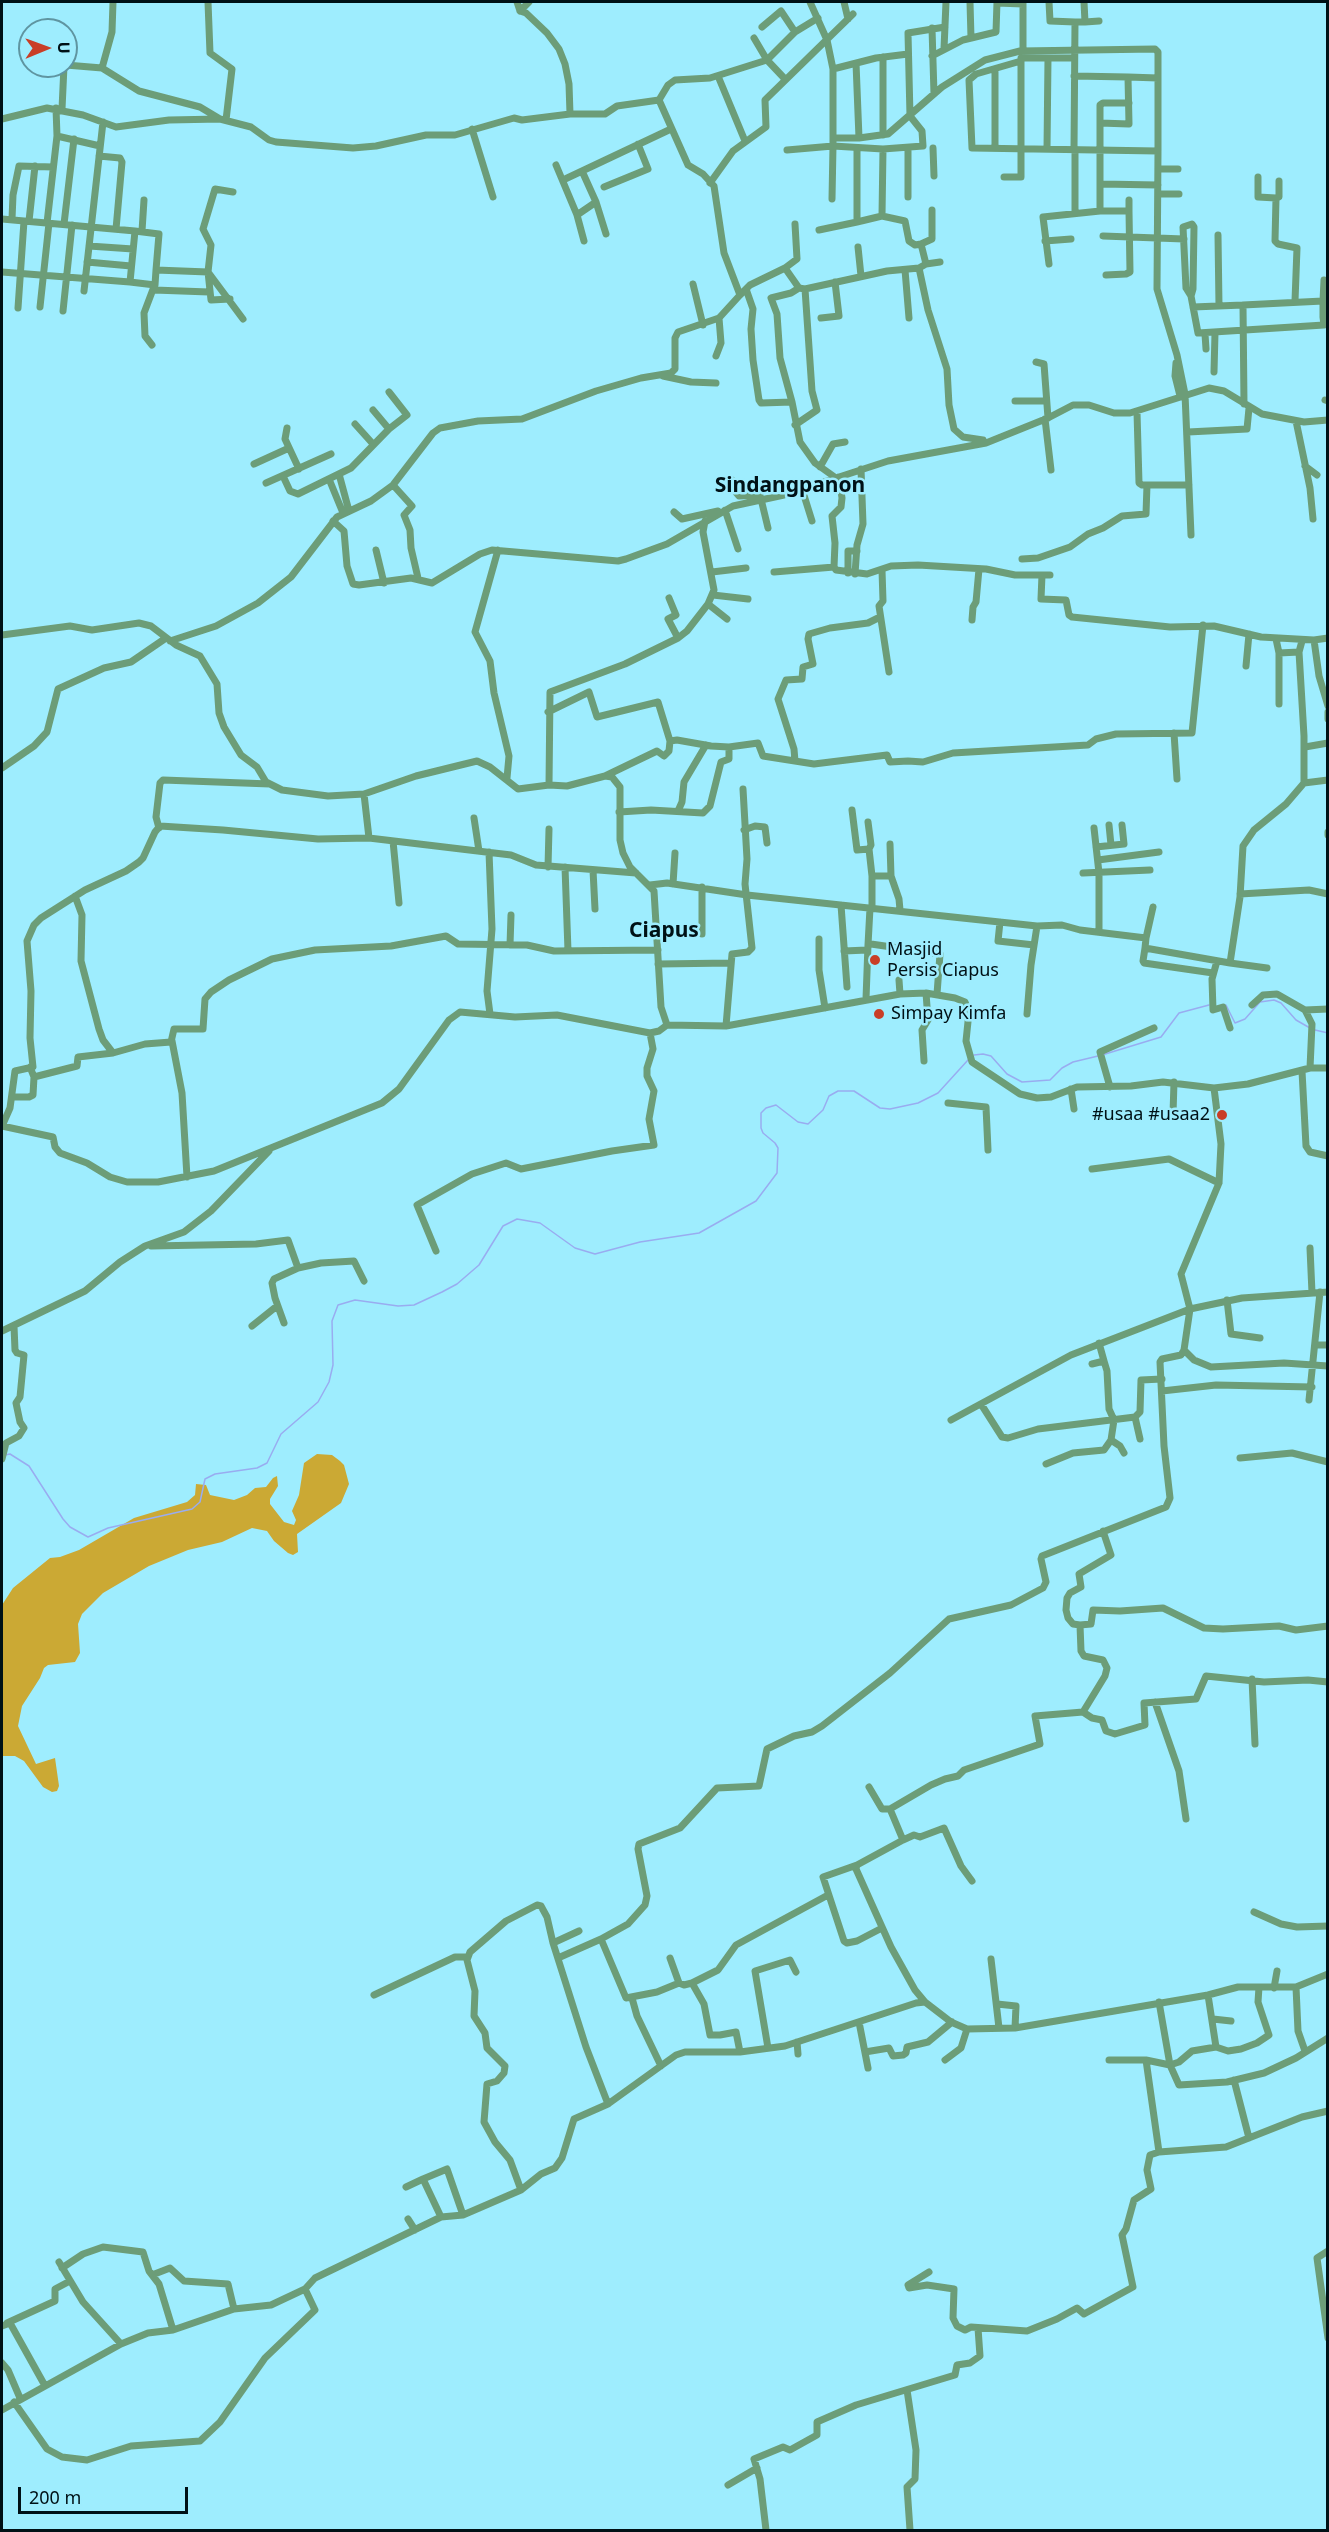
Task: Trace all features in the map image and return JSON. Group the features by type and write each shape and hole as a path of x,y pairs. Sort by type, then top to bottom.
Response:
{"street":[{"path":"102,68 112,32 113,2"},
{"path":"208,2 210,53 232,69 223,120"},
{"path":"518,2 520,11"},
{"path":"520,11 529,2"},
{"path":"810,2 827,40 833,69 832,199"},
{"path":"710,183 734,151 766,127 764,103 785,79 850,17 844,2"},
{"path":"944,49 946,2"},
{"path":"970,2 971,38"},
{"path":"932,56 971,38 996,32 997,2 1023,3 1021,177 1004,177"},
{"path":"1049,2 1050,21 1099,21"},
{"path":"1084,2 1085,22"},
{"path":"520,11 526,13 547,33 559,49 569,84 570,114"},
{"path":"762,27 782,11 795,32"},
{"path":"659,100 668,85 675,81 718,76 767,60 795,32 818,18"},
{"path":"1075,22 1075,213"},
{"path":"923,146 922,131 910,116 909,32 945,27"},
{"path":"932,28 934,94"},
{"path":"754,38 767,60 785,79"},
{"path":"833,138 859,138 888,134 934,94 985,60 1074,49 1156,49 1158,52 1158,294 1177,355 1188,432 1191,535"},
{"path":"833,69 882,57 908,54"},
{"path":"1074,58 1021,55 995,69 971,77 968,85 971,146 974,148 1100,151 1158,150"},
{"path":"882,57 883,135"},
{"path":"1047,149 1048,58"},
{"path":"856,63 859,138"},
{"path":"78,66 102,68 139,91 200,107 223,120"},
{"path":"995,69 995,148"},
{"path":"718,76 745,141"},
{"path":"1074,76 1158,78"},
{"path":"1100,123 1128,124 1128,77"},
{"path":"40,307 63,78"},
{"path":"2,119 30,111 59,109 125,127 169,120 223,120 251,127 269,140 276,142 353,148 376,146 426,135 455,135 514,118 522,120 570,114 605,114 617,106 659,100"},
{"path":"659,100 688,165 703,174 714,186 724,253 740,295"},
{"path":"1100,211 1101,103 1129,103"},
{"path":"84,291 103,122"},
{"path":"472,129 493,197"},
{"path":"563,180 670,129"},
{"path":"57,136 100,146"},
{"path":"63,311 74,140"},
{"path":"604,187 648,169 638,144"},
{"path":"787,150 833,146 883,149 923,146 935,148 934,176"},
{"path":"857,148 857,222"},
{"path":"908,148 908,197"},
{"path":"882,216 883,149"},
{"path":"99,156 120,158 122,162 117,229"},
{"path":"556,165 577,215 584,241"},
{"path":"18,308 20,274 35,166"},
{"path":"12,219 18,167 53,167"},
{"path":"1158,169 1178,169"},
{"path":"582,171 596,202 606,234"},
{"path":"1258,177 1258,197 1276,198"},
{"path":"1279,181 1279,197 1276,198 1276,243 1297,248 1295,302"},
{"path":"1101,184 1158,184"},
{"path":"230,299 211,300 208,272 211,246 202,229 214,190 217,188 232,192"},
{"path":"1158,194 1179,194"},
{"path":"130,282 144,200"},
{"path":"1106,274 1130,272 1129,200"},
{"path":"577,215 596,202"},
{"path":"819,230 882,216 904,221 909,241 921,244 932,239 932,210"},
{"path":"1049,264 1042,220 1044,216 1129,211"},
{"path":"2,219 159,234 154,287 144,313 145,336 152,345"},
{"path":"2,768 34,746 47,732 58,689 98,671 131,662 168,640 203,632 258,603 291,577 333,521 346,512 371,501 393,485 433,433 440,428 478,421 522,418 596,391 641,378 661,375 675,369 675,338 678,333 683,329 703,325 719,318 746,289 797,259 795,225"},
{"path":"1191,296 1186,288 1184,226 1192,225 1193,289 1191,296 1198,333 1323,326 1325,317 1324,280"},
{"path":"1103,236 1129,235 1184,239"},
{"path":"1218,235 1219,306"},
{"path":"1045,241 1071,239"},
{"path":"921,244 928,310 947,369 953,427 963,438 990,442"},
{"path":"89,246 134,249"},
{"path":"858,247 861,276"},
{"path":"87,262 131,266"},
{"path":"834,567 835,543 832,516 841,507 842,498 837,478 818,465 800,442 780,358 777,314 771,298 802,288 940,262"},
{"path":"785,268 802,288 812,391 817,410 795,426"},
{"path":"156,270 208,272 243,319"},
{"path":"905,270 909,318"},
{"path":"2,272 130,282 154,287 209,292"},
{"path":"821,318 838,316 835,282"},
{"path":"693,284 703,325"},
{"path":"746,289 753,309 752,350 759,400 761,403 792,402"},
{"path":"1192,307 1323,301"},
{"path":"1188,432 1247,429 1243,305"},
{"path":"717,356 721,343 719,318"},
{"path":"1214,372 1215,333"},
{"path":"1205,334 1206,349"},
{"path":"1036,362 1044,364 1051,470"},
{"path":"661,375 691,382 716,383"},
{"path":"674,512 679,518 684,519 802,489 861,469 918,454 990,442 1047,410 1073,405 1089,405 1114,413 1137,412 1181,389 1216,389 1262,414 1296,421 1328,420"},
{"path":"283,476 290,490 298,494 351,468 389,429 407,415 388,392"},
{"path":"1015,402 1047,410"},
{"path":"374,410 389,429"},
{"path":"1137,412 1139,483 1189,485"},
{"path":"1296,421 1313,519"},
{"path":"355,424 374,444"},
{"path":"286,428 285,439 299,469"},
{"path":"818,465 833,444 845,442"},
{"path":"254,464 290,448"},
{"path":"266,483 331,454"},
{"path":"1305,466 1317,475"},
{"path":"852,573 863,524 861,469"},
{"path":"339,474 346,512"},
{"path":"329,479 346,512"},
{"path":"732,480 733,489 739,496 762,494 771,497"},
{"path":"393,485 412,506 404,515 410,530 411,548 418,579"},
{"path":"1022,559 1038,558 1070,547 1088,534 1122,516 1146,514 1147,485"},
{"path":"802,489 812,521"},
{"path":"761,499 768,528"},
{"path":"333,521 344,531 346,567 351,582 359,585 418,579 432,583 480,554 498,550 618,561 632,558 667,544 727,509"},
{"path":"727,509 738,549"},
{"path":"549,785 549,694 552,690 625,664 678,639 713,596 712,572 703,532 705,521"},
{"path":"376,550 384,583"},
{"path":"498,550 476,632 490,661 494,693 509,756 507,778"},
{"path":"774,572 834,567 836,570 852,573 908,565 979,569 1015,575 1046,575 1041,599 1066,600 1069,614 1072,617 1170,627 1203,625 1276,639 1302,641 1328,638"},
{"path":"712,572 746,568"},
{"path":"972,620 979,569"},
{"path":"882,570 883,598 879,606 890,672"},
{"path":"713,596 748,599"},
{"path":"669,598 676,615 668,619 678,639"},
{"path":"708,604 727,619"},
{"path":"795,761 794,749 778,699 786,680 800,680 803,667 813,664 809,634 830,628 868,623 880,617"},
{"path":"2,635 69,626 92,630 139,623 151,626 168,640 200,656 217,684 219,713 224,727 241,755 257,767 270,784"},
{"path":"670,741 729,747 758,743 762,755 813,764 887,755 890,762 908,760 924,762 953,753 1088,745 1096,739 1116,734 1192,733 1203,625"},
{"path":"1246,666 1249,634"},
{"path":"1276,639 1279,653 1279,704"},
{"path":"1314,640 1318,676 1326,691 1328,706"},
{"path":"1230,963 1240,894 1243,846 1254,830 1286,804 1304,783 1305,747 1299,652 1302,641"},
{"path":"1279,653 1299,652"},
{"path":"548,712 589,692 597,717 658,702 670,741 669,751 664,756 657,751 605,776 575,785 549,785 518,789 507,778 483,763 469,762 416,776 364,794 306,794 282,790 270,784 163,780 160,783 156,817 159,828 143,858 126,871 75,896 34,925 27,941 33,1067 15,1071 10,1108 2,1126 53,1137 55,1147 60,1153 87,1162 110,1177 140,1183 214,1171 271,1150 382,1103 399,1089 437,1036 456,1014 463,1012 515,1017 557,1015 650,1033 659,1031 667,1025 726,1026 866,999 926,993 965,1002 969,1012 967,1047 972,1062 1024,1096 1044,1098 1071,1089 1174,1082 1214,1088 1248,1084 1310,1068 1328,1068"},
{"path":"1328,712 1328,719"},
{"path":"1174,733 1177,779"},
{"path":"1305,747 1328,743"},
{"path":"678,811 682,802 684,782 706,746"},
{"path":"619,812 651,810 699,813 707,810 721,761 729,759 729,747"},
{"path":"605,776 616,781 620,787 620,840 623,853 630,867 650,885 656,899 661,1007 667,1025"},
{"path":"1304,783 1328,780"},
{"path":"726,1026 732,954 748,952 752,948 742,789"},
{"path":"364,794 369,838"},
{"path":"852,810 857,850 868,849"},
{"path":"474,818 479,851"},
{"path":"866,999 872,876 868,849 871,845 868,822"},
{"path":"1109,825 1111,845"},
{"path":"1096,847 1124,844 1122,825"},
{"path":"744,830 755,826 765,827 767,843"},
{"path":"159,828 223,830 318,839 369,838 511,855 531,864 548,867 636,873"},
{"path":"1094,828 1099,873 1099,932"},
{"path":"548,867 549,829"},
{"path":"393,841 399,903"},
{"path":"890,844 891,876 899,899 900,910"},
{"path":"489,852 492,944 487,991 490,1014"},
{"path":"1098,860 1159,852"},
{"path":"673,884 675,854"},
{"path":"566,867 568,951"},
{"path":"593,870 595,909"},
{"path":"1083,873 1150,870"},
{"path":"872,876 891,876"},
{"path":"650,885 673,884 747,895 1037,926 1062,925 1146,938"},
{"path":"702,888 702,934"},
{"path":"1240,894 1310,891 1328,894"},
{"path":"75,896 82,915 80,954 99,1029 103,1040 113,1053"},
{"path":"841,905 847,987"},
{"path":"1153,907 1144,948 1144,963 1213,973"},
{"path":"510,945 511,915"},
{"path":"1000,922 998,941 1034,945"},
{"path":"1027,1014 1037,926"},
{"path":"187,1176 182,1093 172,1041 174,1029 203,1029 205,999 211,992 229,980 272,959 315,950 391,946 442,936 450,937 455,944 510,945 568,951 658,950"},
{"path":"819,939 819,970 825,1008"},
{"path":"844,951 868,947 940,954 937,994"},
{"path":"1144,948 1267,968"},
{"path":"1216,961 1213,973 1213,1010 1222,1007 1230,1028"},
{"path":"658,963 731,963"},
{"path":"899,980 900,994"},
{"path":"924,1061 922,1030 927,1022 926,993"},
{"path":"1252,1005 1263,995 1277,994 1305,1010 1328,1009"},
{"path":"1305,1010 1312,1024 1310,1068"},
{"path":"1110,1087 1100,1057 1101,1051 1154,1028"},
{"path":"436,1251 417,1205 472,1174 506,1163 521,1169 612,1150 654,1145 649,1119 654,1091 647,1076 653,1048 650,1033"},
{"path":"34,1077 77,1066 78,1057 113,1053 145,1044 172,1041"},
{"path":"12,1097 32,1096 34,1077 30,1067"},
{"path":"1302,1071 1306,1146 1310,1152 1328,1156"},
{"path":"1173,1114 1174,1082"},
{"path":"558,1958 628,1924 645,1905 647,1896 639,1844 683,1826 717,1788 759,1786 767,1749 822,1726 890,1672 949,1619 1011,1605 1043,1588 1046,1582 1042,1556 1166,1507 1169,1503 1160,1360 1177,1357 1184,1350 1190,1309 1181,1274 1219,1183 1221,1143 1214,1088"},
{"path":"1071,1089 1074,1109"},
{"path":"948,1103 986,1107 988,1150"},
{"path":"2,1331 85,1291 120,1262 145,1246 175,1237 192,1227 271,1150"},
{"path":"1092,1169 1169,1158 1219,1183"},
{"path":"145,1246 256,1244 288,1240 298,1268"},
{"path":"1310,1248 1320,1293 1317,1345 1310,1400"},
{"path":"284,1323 277,1306 273,1281 298,1268 319,1263 354,1261 364,1281"},
{"path":"1278,1286 1279,1294"},
{"path":"951,1420 1071,1355 1190,1309 1227,1300 1279,1294 1320,1293"},
{"path":"1227,1300 1231,1334 1260,1338"},
{"path":"252,1326 277,1306"},
{"path":"1318,1320 1328,1321"},
{"path":"3,1455 6,1443 19,1436 24,1428 20,1422 16,1403 20,1396 24,1355 15,1350 14,1326"},
{"path":"1046,1464 1073,1453 1104,1450 1111,1440 1114,1420 1110,1415 1107,1371 1099,1343"},
{"path":"1317,1345 1328,1345"},
{"path":"1184,1350 1194,1360 1211,1367 1260,1364 1328,1366"},
{"path":"1092,1364 1104,1361"},
{"path":"981,1404 1002,1437 1005,1438 1068,1424 1135,1417 1140,1412 1141,1380 1162,1379"},
{"path":"1162,1390 1221,1385 1311,1387"},
{"path":"1135,1417 1140,1439"},
{"path":"1111,1440 1120,1446 1124,1453"},
{"path":"1240,1458 1292,1453 1328,1462"},
{"path":"1103,1531 1110,1555 1079,1574 1081,1587 1070,1593 1067,1598 1068,1618 1073,1624 1091,1624 1093,1610 1162,1608 1199,1626 1214,1629 1279,1626 1296,1630 1328,1626"},
{"path":"1080,1625 1082,1654 1100,1658 1107,1668 1105,1677 1083,1712"},
{"path":"869,1787 882,1809 890,1809 930,1785 958,1776 964,1770 1040,1744 1035,1716 1083,1712 1092,1718 1102,1720 1106,1731 1115,1734 1145,1725 1142,1704 1196,1699 1206,1676 1328,1682"},
{"path":"1252,1679 1255,1744"},
{"path":"1155,1702 1179,1771 1186,1820"},
{"path":"890,1809 903,1840"},
{"path":"882,1928 859,1940 844,1942 828,1895 824,1875 857,1865 914,1835 920,1838 944,1828 961,1865 972,1881"},
{"path":"857,1865 856,1869 904,1972 925,2002 952,2022 967,2029 1015,2028 1208,1995 1238,1987 1296,1987 1328,1974"},
{"path":"601,1939 623,1995 632,1998 679,1983 685,1985 692,1983 718,1970 736,1945 828,1895"},
{"path":"521,2190 510,2160 495,2142 484,2122 487,2084 497,2081 504,2073 505,2066 487,2048 485,2033 475,2018 475,1991 467,1957 506,1921 539,1905 547,1917 586,2047 608,2104"},
{"path":"1254,1912 1281,1924 1297,1927 1328,1926"},
{"path":"553,1943 579,1931"},
{"path":"374,1995 455,1957 467,1957"},
{"path":"670,1958 679,1983"},
{"path":"991,1959 999,2028"},
{"path":"768,2048 755,1971 791,1960 796,1972"},
{"path":"1274,1988 1277,1971"},
{"path":"692,1983 704,2004 710,2035 736,2032 740,2052"},
{"path":"1108,2060 1146,2060 1170,2065 1179,2062 1192,2051 1216,2048 1228,2051 1257,2043 1269,2035 1258,2002 1259,1987"},
{"path":"1296,1987 1298,2031 1305,2051"},
{"path":"1208,1995 1216,2048"},
{"path":"632,1998 637,2016 644,2025 661,2066"},
{"path":"2,2410 44,2384 121,2344 148,2333 173,2330 234,2309 271,2305 305,2289 315,2278 441,2217 463,2215 521,2190 555,2168 562,2158 574,2119 608,2104 676,2055 685,2052 740,2052 797,2043 830,2029 859,2022 904,2006 925,2002"},
{"path":"1159,2002 1170,2065 1179,2085 1234,2080 1264,2073 1328,2038"},
{"path":"997,2004 1016,2006 1015,2028"},
{"path":"1213,2019 1231,2020"},
{"path":"859,2022 868,2068"},
{"path":"865,2052 889,2048 893,2056 903,2055 908,2047 928,2042 952,2022"},
{"path":"945,2060 961,2048 967,2029"},
{"path":"797,2043 798,2054"},
{"path":"1146,2060 1159,2152"},
{"path":"1234,2080 1250,2138"},
{"path":"929,2272 908,2285 909,2288 927,2285 954,2289 953,2318 956,2324 964,2330 970,2327 1027,2331 1077,2308 1084,2314 1133,2287 1122,2235 1126,2229 1134,2200 1151,2189 1147,2170 1150,2155 1159,2152 1224,2148 1304,2116 1328,2111"},
{"path":"406,2187 447,2169 463,2215"},
{"path":"423,2179 441,2217"},
{"path":"408,2219 415,2230"},
{"path":"121,2344 83,2302 60,2265 82,2254 107,2247 142,2252 152,2275 159,2284 173,2330"},
{"path":"1327,2333 1325,2302 1317,2258 1328,2252"},
{"path":"152,2275 170,2268 187,2282 228,2284 234,2309"},
{"path":"1319,2276 1328,2274"},
{"path":"44,2384 21,2342 4,2324 55,2301 55,2289 70,2281"},
{"path":"2,2363 8,2371 17,2400 47,2449 62,2457 87,2460 131,2446 200,2441 220,2422 265,2358 315,2310 305,2289"},
{"path":"766,2530 754,2459 784,2446 789,2450 817,2435 817,2422 856,2405 955,2376 957,2365 970,2363 979,2357 978,2328"},
{"path":"906,2390 916,2450 915,2479 907,2489 910,2530"},
{"path":"728,2485 757,2468"}],"shaded area":[{"path":"317,1454 332,1455 340,1461 344,1465 349,1484 341,1503 297,1534 298,1552 293,1555 288,1553 274,1541 267,1531 252,1528 222,1542 188,1550 149,1566 103,1593 82,1614 78,1624 80,1653 75,1662 48,1665 44,1668 22,1706 18,1726 36,1764 55,1758 59,1786 57,1791 52,1792 43,1787 24,1761 15,1756 2,1756 2,1605 13,1588 50,1558 79,1550 134,1518 187,1502 195,1495 196,1484 206,1485 210,1495 234,1500 247,1495 255,1488 266,1487 277,1476 278,1486 270,1499 270,1504 284,1522 294,1525 296,1520 292,1511 299,1495 304,1463"}],"waterway":[{"path":"1226,1005 1235,1023 1245,1019 1260,1002 1274,1000 1281,1003 1296,1020 1310,1028"},
{"path":"1102,1055 1161,1037 1179,1013 1209,1005"},
{"path":"1315,1030 1328,1033"},
{"path":"974,1055 991,1056 1007,1074 1022,1082 1050,1080 1062,1068 1073,1062 1098,1056"},
{"path":"5,1455 10,1454 29,1466 63,1519 70,1527 88,1537 108,1528 192,1509 200,1502 205,1479 215,1474 257,1468 267,1463 281,1434 318,1402 329,1382 333,1365 332,1321 338,1305 355,1300 398,1306 414,1305 442,1292 457,1284 479,1265 503,1226 517,1219 540,1223 575,1248 595,1254 640,1242 699,1233 756,1201 777,1173 778,1148 761,1128 761,1113 766,1108 776,1105 798,1122 808,1124 823,1110 829,1096 838,1091 854,1091 880,1108 890,1109 918,1103 938,1093 968,1060"}],"place":[{"name":"Masjid Persis Ciapus","path":"875,960"},
{"name":"Simpay Kimfa","path":"879,1014"},
{"name":"#usaa #usaa2","path":"1222,1115"}],"district":[{"name":"Sindangpanon","path":"790,486"},
{"name":"Ciapus","path":"664,931"}]}
